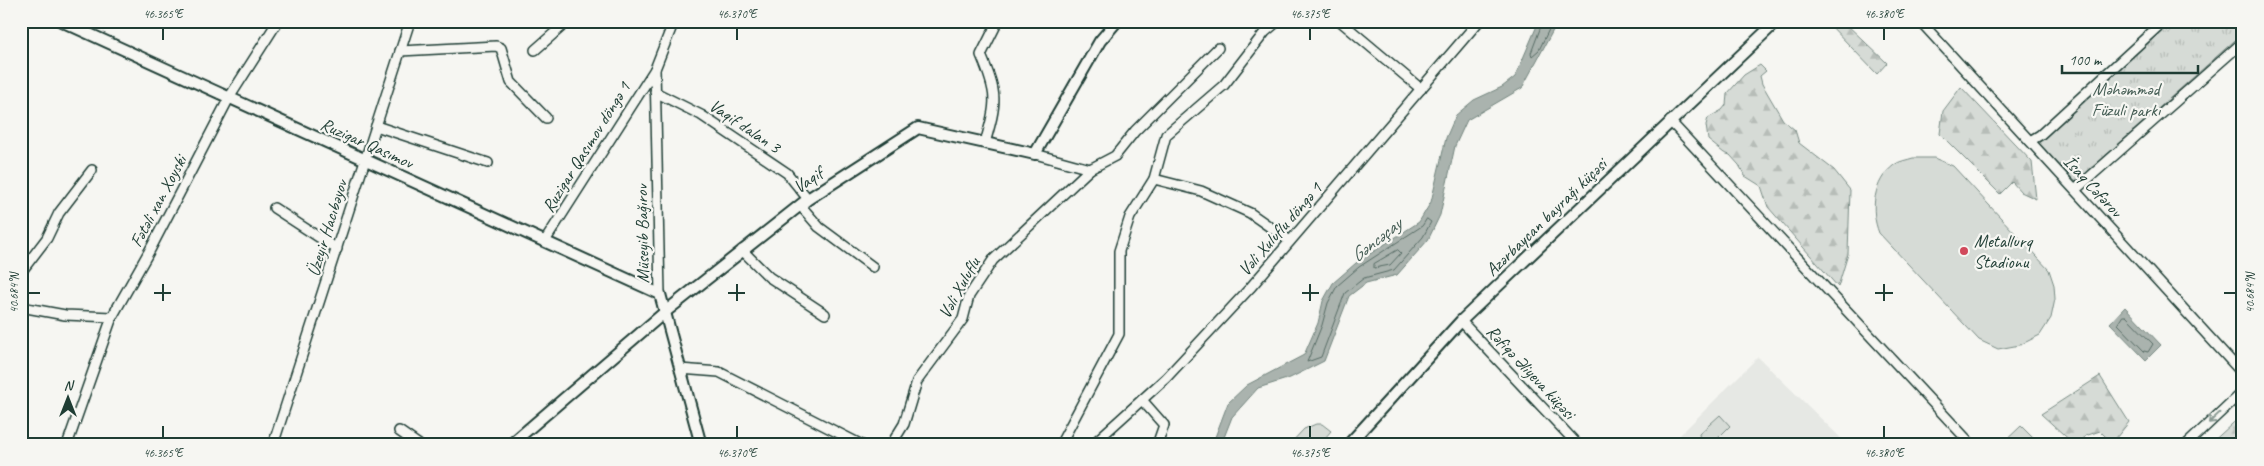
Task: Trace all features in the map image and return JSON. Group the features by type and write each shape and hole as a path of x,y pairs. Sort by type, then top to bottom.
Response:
{"street":[{"name":"Ruzigar Qasımov","path":"61,21 660,294"},
{"name":"Fətəli xan Xoyski","path":"67,445 112,317 156,240 229,98 278,21"},
{"name":"Üzeyir Hacıbəyov","path":"272,445 410,21"},
{"path":"534,50 568,21"},
{"name":"Müseyib Bağırov","path":"674,21 655,69 660,294 702,445"},
{"path":"985,143 995,102 992,81 980,55 998,21"},
{"path":"1090,169 1035,154 1100,40 1117,21"},
{"path":"1060,445 1119,334 1118,250 1130,217 1154,179 1166,135 1224,85 1264,32 1278,21"},
{"path":"1340,21 1421,89"},
{"name":"Vəli Xuluflu döngə 1","path":"1092,445 1166,378 1250,288 1479,21"},
{"name":"Azərbaycan bayrağı küçəsi","path":"1348,445 1461,321 1777,21"},
{"name":"İsaq Cəfərov","path":"1920,21 2243,374"},
{"path":"2030,141 2040,135 2164,21"},
{"path":"2074,190 2243,42"},
{"path":"400,51 496,46 501,48 511,82 546,118"},
{"name":"Vəli Xuluflu","path":"891,445 904,424 917,381 963,319 969,296 993,260 1090,169 1116,156 1135,131 1218,48"},
{"name":"Ruzigar Qasımov döngə 1","path":"545,242 655,69"},
{"name":"Vaqif dalan 3","path":"655,92 701,115 787,173 819,227 872,267"},
{"path":"1670,121 1972,445"},
{"path":"376,126 488,163"},
{"name":"Vaqif","path":"510,445 665,312 742,250 804,202 918,128 1035,154"},
{"path":"21,272 47,238 59,213 92,170"},
{"path":"1154,179 1201,191 1250,213 1290,242"},
{"path":"274,208 337,249"},
{"path":"742,250 769,277 826,314"},
{"path":"21,307 65,315 112,317"},
{"name":"Rəfiqə Əliyeva küçəsi","path":"1461,321 1578,445"},
{"path":"680,369 719,372 862,445"},
{"path":"2186,445 2243,391"},
{"path":"1142,400 1164,425 1158,445"},
{"path":"399,431 418,445"}],"shaded area":[{"path":"1758,357 1848,445 1683,445 1677,438"}],"green space":[{"path":"1826,21 1843,21 1887,63 1877,74"},
{"name":"Məhəmməd Füzuli parkı","path":"2170,21 2243,21 2243,33 2076,182 2036,141"},
{"path":"1760,65 1766,71 1760,76 1762,84 1783,120 1795,130 1799,143 1834,170 1850,190 1848,254 1838,287 1768,207 1761,186 1745,176 1739,165 1730,155 1724,153 1708,140 1706,125 1708,118 1722,110 1726,105 1727,94 1744,75"},
{"path":"1961,87 2032,162 2036,199 2021,192 2012,182 2000,194 1940,134 1943,111"},
{"name":"Metallurq Stadionu","path":"1913,158 1934,158 1953,166 2049,270 2054,285 2055,299 2051,318 2040,335 2020,345 1998,349 1979,340 1879,233 1874,206 1878,187 1887,172 1894,165"},
{"path":"2100,376 2129,422 2112,443 2100,431 2085,436 2081,445 2075,445 2041,414"},
{"path":"2243,414 2243,431 2227,445 2209,445"},
{"path":"1720,415 1730,426 1711,445 1701,445 1699,434"},
{"path":"1316,424 1322,424 1331,431 1319,445 1289,445 1304,429"},
{"path":"2021,426 2040,445 2001,445"}],"water":[{"path":"1539,21 1558,21 1522,88 1467,120 1455,146 1440,215 1428,240 1397,275 1366,283 1349,296 1324,361 1290,378 1258,388 1232,417 1221,445 1212,445 1228,403 1247,385 1304,355 1318,323 1323,301 1333,283 1356,263 1419,222 1431,202 1446,138 1456,115 1474,100 1502,87 1515,77"},
{"path":"2125,307 2161,345 2146,360 2110,323"}],"place":[{"name":"Metallurq Stadionu","path":"1964,251"}],"water label":[{"name":"Gəncəçay","path":"1376,240"}]}
